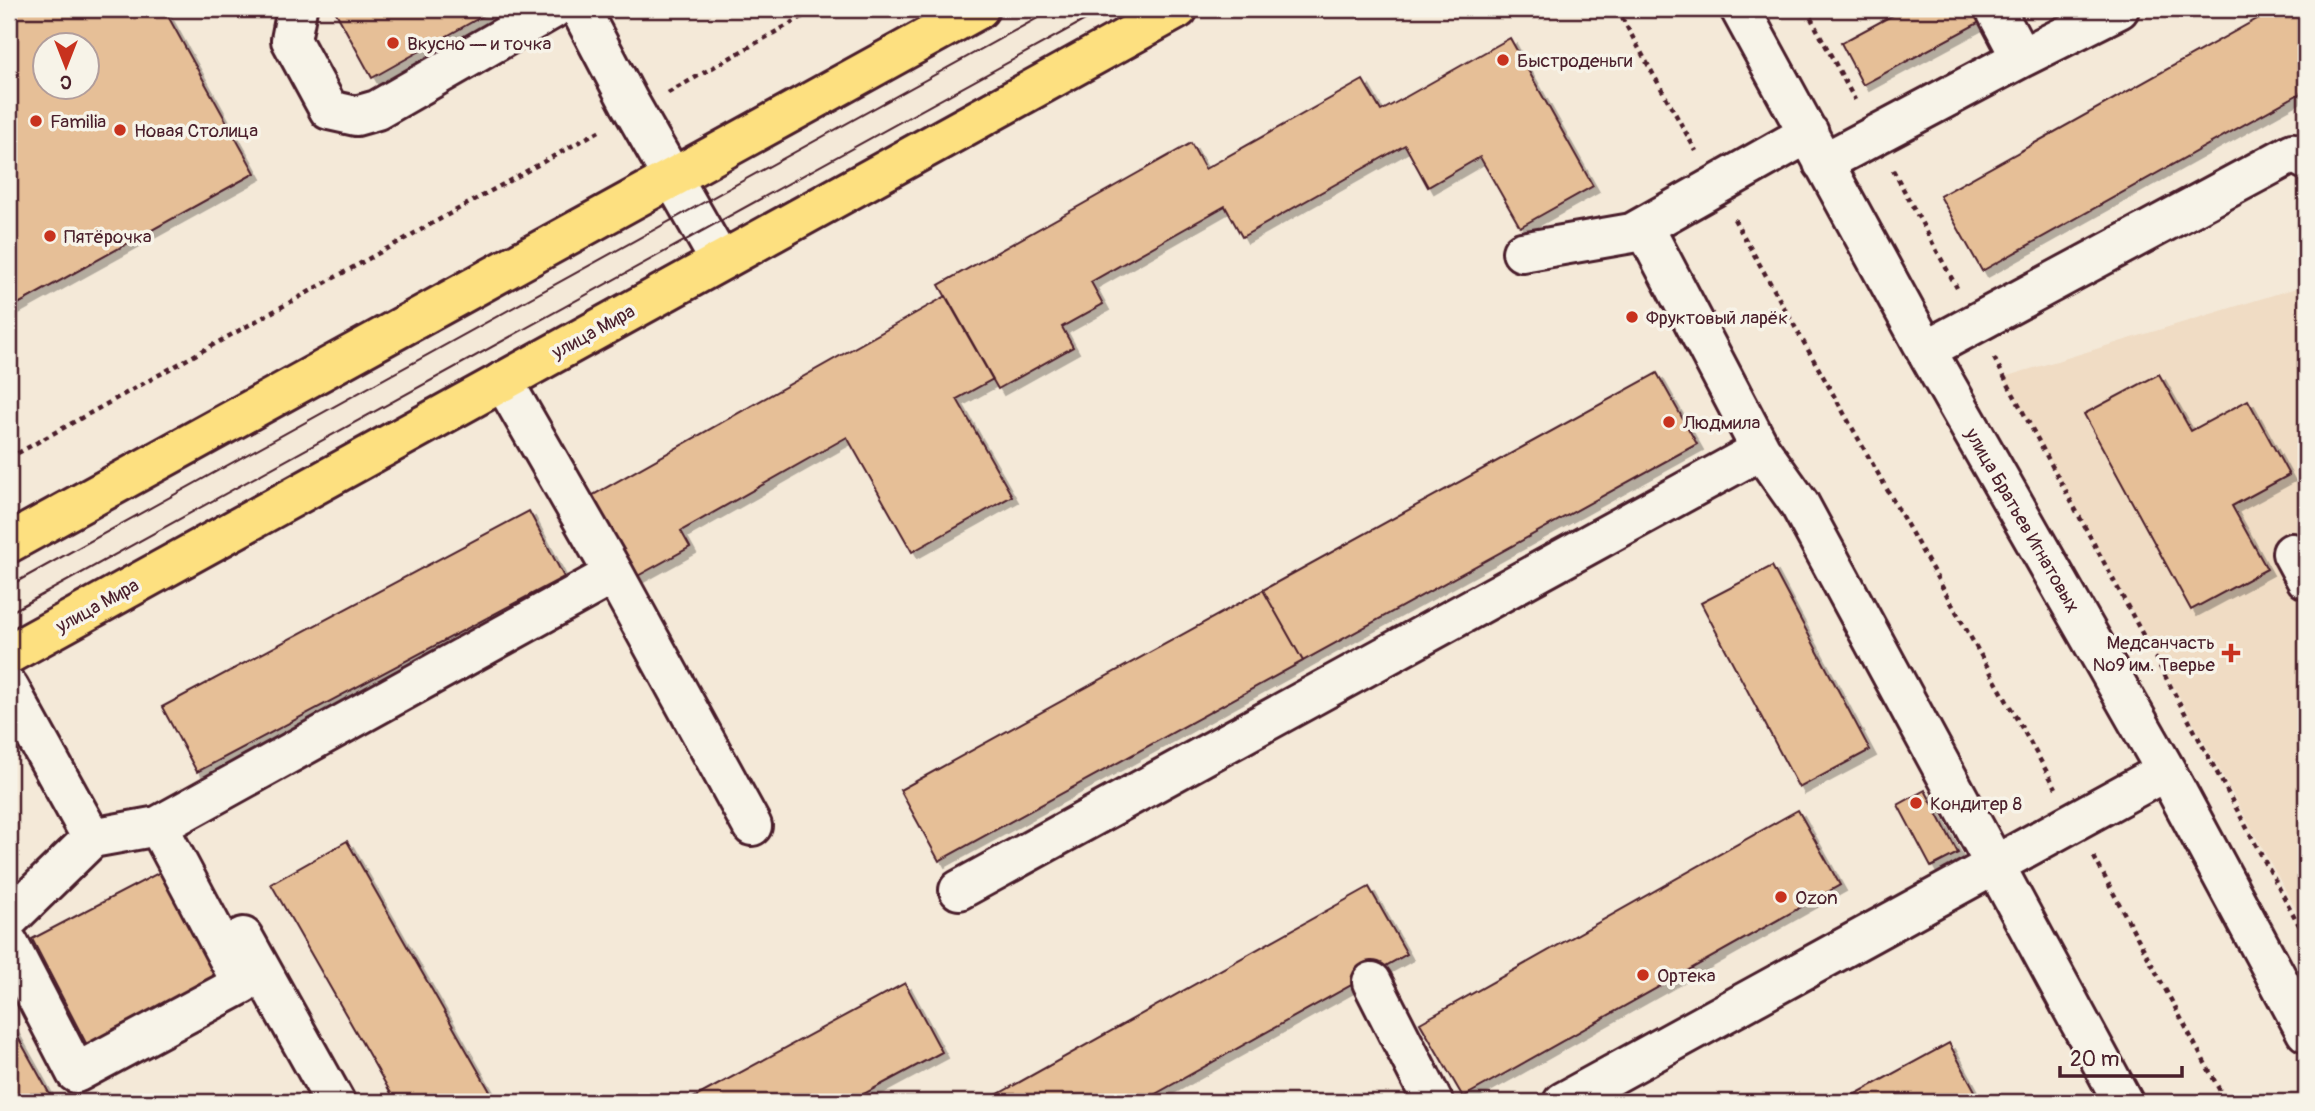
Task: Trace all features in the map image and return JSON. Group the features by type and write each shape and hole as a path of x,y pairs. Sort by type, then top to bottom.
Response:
{"main road":[{"name":"улица Мира","path":"9,654 1178,9"},
{"path":"9,542 673,178 961,13"}],"street":[{"path":"297,9 291,40 297,52 329,110 356,116 377,110 553,9"},
{"path":"580,9 634,112 720,261"},
{"name":"улица Братьев Игнатовых","path":"1740,9 1926,350 2166,771 2306,1032"},
{"path":"1995,9 2021,58"},
{"path":"1522,252 1632,233 1715,186 1816,148 1875,136 2119,9"},
{"path":"1926,350 2293,153 2306,160"},
{"path":"1644,227 1762,450 1801,505 2123,1102"},
{"path":"503,381 614,574 752,827"},
{"path":"959,890 1762,450"},
{"path":"9,919 92,838 167,821 614,574"},
{"path":"9,688 92,838"},
{"path":"1563,1102 2166,771"},
{"path":"9,944 76,1073 242,984 167,821"},
{"path":"167,821 335,1102"},
{"path":"1372,982 1433,1102"}],"path":[{"path":"9,458 816,9"},
{"path":"1617,9 2075,821 2226,1102"},
{"path":"1806,9 2306,937"}],"shaded area":[{"name":"Медсанчасть №9 им. Тверье","path":"2306,285 2306,928 2004,377"}],"building":[{"name":"Новая Столица","path":"9,9 164,9 255,173 9,309"},
{"name":"Вкусно — и точка","path":"334,9 495,9 372,78"},
{"path":"1904,9 1990,9 1993,15 1863,85 1841,43"},
{"path":"2275,9 2306,9 2306,90 1982,271 1940,196"},
{"path":"1510,38 1593,186 1520,227 1480,157 1428,187 1405,145 1242,237 1225,206 1091,282 1103,304 1062,327 1073,347 998,389 939,285 1191,143 1205,169 1363,80 1381,111"},
{"path":"946,296 993,379 957,399 1012,496 912,552 847,437 681,531 690,547 634,578 588,498"},
{"path":"1657,373 1697,444 1303,661 1263,590"},
{"path":"2159,374 2191,431 2248,400 2289,475 2232,506 2267,569 2191,610 2084,414"},
{"path":"529,511 564,577 197,772 162,707"},
{"path":"1772,566 1870,750 1799,788 1701,603"},
{"path":"1263,590 1303,661 939,861 900,790"},
{"path":"1925,790 1958,853 1931,867 1898,805"},
{"path":"1798,810 1840,885 1463,1097 1420,1023"},
{"path":"347,841 496,1102 396,1102 271,884"},
{"path":"164,870 222,980 89,1049 32,939"},
{"path":"1369,887 1407,954 1141,1102 984,1102"},
{"path":"905,983 942,1052 849,1102 686,1102"},
{"path":"9,1021 54,1102 9,1102"},
{"path":"1949,1043 1981,1102 1841,1102"}],"tram line":[{"path":"9,586 1054,9"},
{"path":"9,613 1105,9"}],"place":[{"name":"Вкусно — и точка","path":"393,43"},
{"name":"Быстроденьги","path":"1503,60"},
{"name":"Familia","path":"36,121"},
{"name":"Новая Столица","path":"120,130"},
{"name":"Пятёрочка","path":"50,236"},
{"name":"Фруктовый ларёк","path":"1632,317"},
{"name":"Людмила","path":"1669,422"},
{"name":"Медсанчасть №9 им. Тверье","path":"2231,653"},
{"name":"Кондитер 8","path":"1916,803"},
{"name":"Ozon","path":"1781,897"},
{"name":"Ортека","path":"1643,975"}]}
